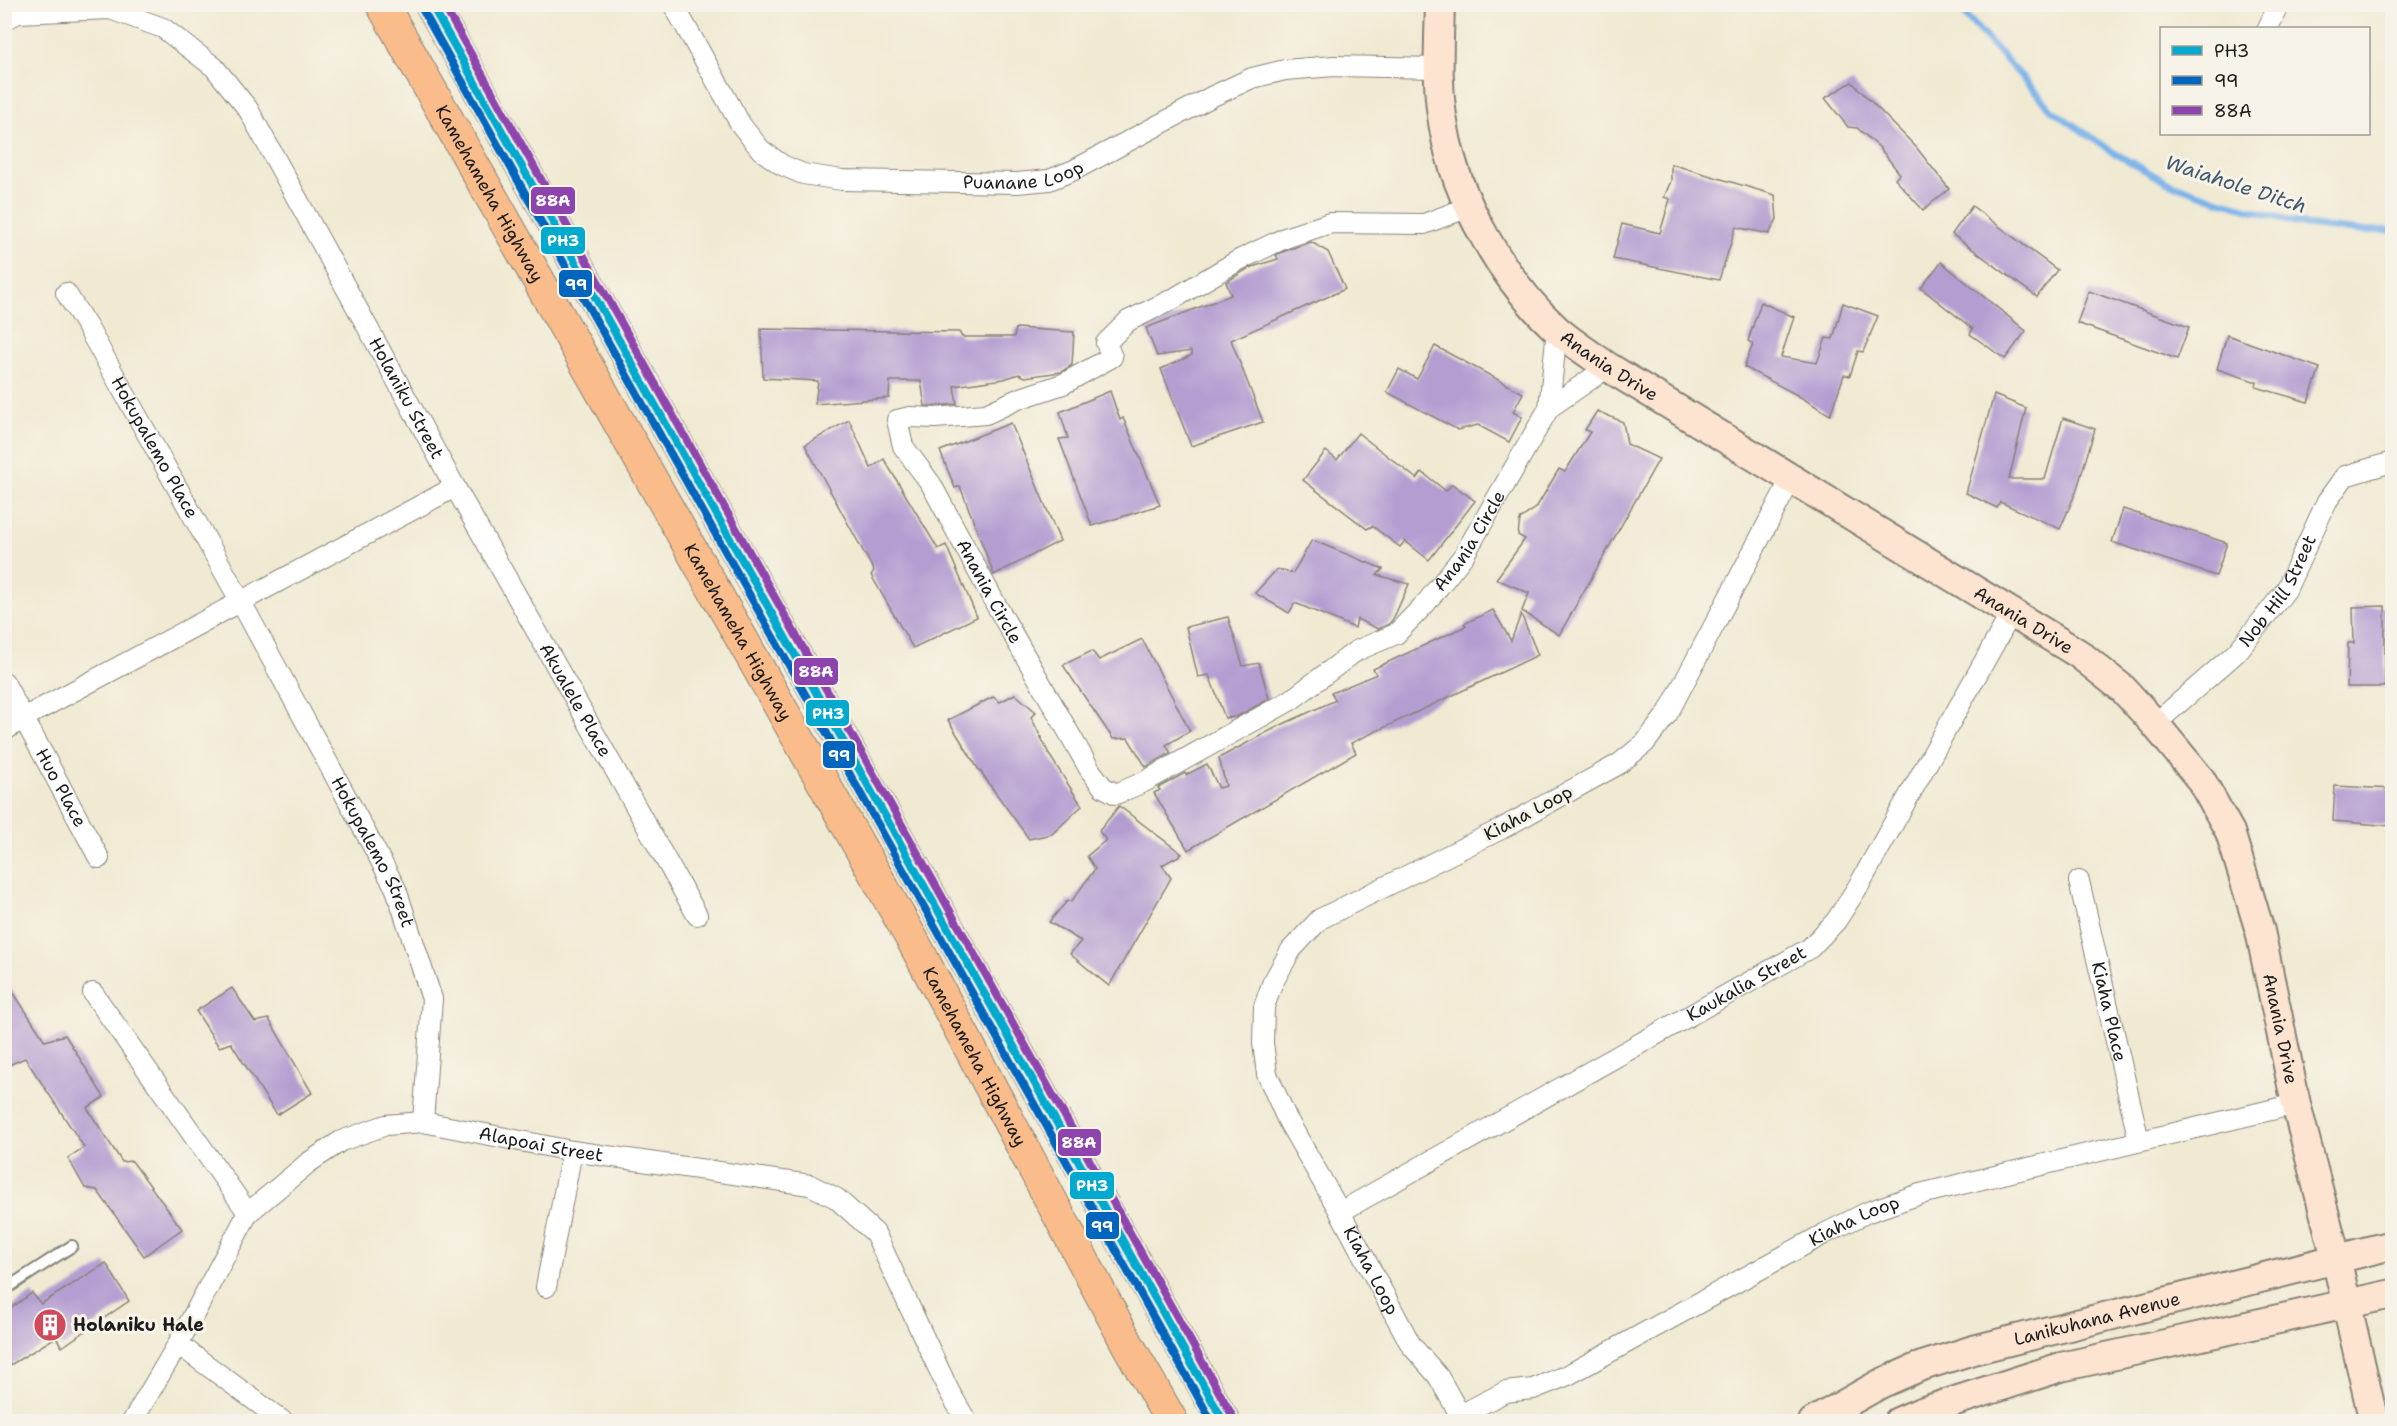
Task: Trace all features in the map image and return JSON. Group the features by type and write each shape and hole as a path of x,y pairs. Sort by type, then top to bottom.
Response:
{"main road":[{"name":"Kamehameha Highway","path":"382,4 914,941 1128,1345 1172,1422"},
{"name":"Kamehameha Highway","path":"431,4 1224,1422"},
{"path":"1123,1239 1244,1422"},
{"path":"1128,1345 1164,1422"}],"street":[{"name":"Puanane Loop","path":"673,4 741,124 760,150 782,165 803,174 842,180 1017,183 1049,180 1074,170 1213,96 1252,78 1285,70 1334,66 1438,68"},
{"name":"Anania Drive","path":"1440,4 1438,68 1444,129 1469,207 1511,280 1557,329 1608,367 2079,654 2123,689 2156,724 2201,780 2230,832 2259,931 2296,1104 2348,1305 2374,1422"},
{"path":"2268,27 2278,4"},
{"name":"Holaniku Street","path":"4,20 18,13 110,7 163,28 214,67 248,109 454,487"},
{"name":"Anania Circle","path":"1469,207 1424,224 1330,223 1285,238 1239,260 1173,299 1128,321 1106,343 1112,357 1063,384 1018,399 986,414 935,418 909,417 897,420 903,446 932,484 995,603 1090,770 1102,787 1116,794 1153,777 1292,700 1356,651 1396,634 1426,603 1464,555 1549,408 1557,329"},
{"name":"Hokupalemo Place","path":"66,293 88,328 241,602"},
{"name":"Anania Circle","path":"1549,408 1608,367"},
{"name":"Nob Hill Street","path":"2156,724 2237,652 2286,590 2327,501 2345,476 2392,462"},
{"name":"Kiaha Loop","path":"1791,479 1668,713 1646,743 1619,764 1501,829 1320,919 1291,950 1272,984 1264,1007 1263,1043 1267,1074 1287,1119 1411,1345 1438,1376 1460,1415 1505,1392 1533,1389 1568,1375 1868,1212 1920,1194 2296,1104"},
{"path":"4,730 454,487"},
{"name":"Akualele Place","path":"454,487 697,915"},
{"name":"Hokupalemo Street","path":"241,602 396,889 432,999 423,1122"},
{"name":"Kaukalia Street","path":"1340,1212 1810,948 1836,921 1859,885 2012,612"},
{"name":"Huo Place","path":"4,682 25,717 99,858"},
{"name":"Kiaha Place","path":"2079,881 2139,1141"},
{"path":"93,993 248,1213"},
{"name":"Alapoai Street","path":"132,1422 178,1344 248,1213 308,1163 340,1141 386,1125 423,1122 572,1151 810,1185 836,1198 875,1233 949,1391 967,1422"},
{"path":"546,1287 572,1151"},
{"name":"Lanikuhana Avenue","path":"1813,1422 1880,1384 1973,1350 2392,1245"},
{"path":"1898,1422 1921,1412 2061,1367 2392,1294"},
{"path":"178,1344 284,1422"}],"lane":[{"path":"4,1290 72,1246"}],"building":[{"path":"1852,82 1916,147 1949,189 1923,210 1895,179 1900,174 1879,147 1857,128 1848,127 1825,98"},
{"path":"1671,164 1775,195 1777,219 1769,234 1736,227 1719,280 1613,259 1622,224 1660,233 1670,199 1664,197 1671,181"},
{"path":"1972,206 2057,270 2037,297 1952,234"},
{"path":"1311,242 1328,252 1345,289 1231,340 1263,422 1191,446 1161,369 1192,355 1191,351 1157,356 1146,328 1231,295 1226,282 1249,268 1278,259 1276,255"},
{"path":"1941,262 2026,331 2005,359 1970,334 1973,329 1921,288"},
{"path":"2089,291 2189,327 2177,359 2077,323"},
{"path":"1761,302 1794,317 1781,357 1817,363 1826,338 1833,339 1843,303 1878,316 1863,352 1858,351 1850,376 1844,375 1830,415 1744,367 1753,344 1748,341"},
{"path":"1016,328 1074,332 1072,365 1061,372 1025,377 1019,374 1004,379 954,386 957,404 935,406 925,406 921,381 890,381 889,398 815,404 818,381 763,378 761,329 959,332 962,337 1014,337"},
{"path":"2227,335 2320,368 2308,402 2256,387 2257,382 2217,369"},
{"path":"1435,346 1523,393 1513,412 1522,417 1509,442 1478,425 1458,430 1387,392 1399,369 1417,379"},
{"path":"1110,391 1120,420 1123,418 1160,505 1092,526 1059,439 1068,438 1060,412"},
{"path":"1994,395 2026,408 2009,479 2045,479 2063,418 2095,429 2076,492 2060,529 2000,502 1997,508 1966,493"},
{"path":"1597,411 1623,422 1627,444 1659,459 1559,635 1522,611 1529,593 1496,579 1525,539 1518,535 1520,519 1536,508 1559,469 1565,472 1590,432 1585,430"},
{"path":"849,420 871,468 884,459 938,549 946,545 977,617 913,648 871,575 874,571 805,445"},
{"path":"1011,423 1060,541 994,575 960,486 955,488 940,451"},
{"path":"1358,433 1417,479 1422,472 1446,491 1452,484 1475,501 1429,560 1405,541 1400,547 1372,526 1367,529 1303,480 1326,451 1337,460"},
{"path":"2123,509 2227,543 2216,576 2112,542"},
{"path":"1312,540 1383,569 1377,575 1409,584 1389,624 1378,629 1357,619 1355,628 1295,603 1289,613 1255,593 1277,569 1293,573"},
{"path":"2385,606 2385,687 2347,687 2348,643 2354,643 2353,607"},
{"path":"1493,610 1511,641 1521,614 1538,655 1351,743 1356,753 1188,850 1154,793 1160,790 1158,788 1207,764 1219,788 1226,786 1219,758 1279,726 1336,700 1331,693 1377,674 1373,669 1466,626 1464,624"},
{"path":"1228,617 1243,666 1259,663 1269,699 1236,717 1225,718 1209,675 1198,677 1186,627"},
{"path":"1142,639 1190,731 1166,745 1171,753 1146,767 1128,738 1113,739 1063,665 1092,651 1099,660"},
{"path":"1015,694 1036,712 1031,717 1050,756 1082,806 1052,834 1029,839 977,767 948,720 993,697 1000,702"},
{"path":"2335,786 2392,789 2392,826 2333,821"},
{"path":"1119,806 1182,854 1162,865 1171,878 1109,986 1070,954 1081,941 1049,922 1068,900 1071,902 1095,869 1087,856 1106,840 1099,831"},
{"path":"4,978 45,1041 65,1035 104,1097 87,1108 122,1162 132,1161 182,1229 144,1256 97,1190 85,1188 68,1158 84,1147 25,1058 4,1067"},
{"path":"232,988 255,1022 269,1019 312,1093 277,1115 231,1043 219,1047 196,1011"},
{"name":"Holaniku Hale","path":"106,1263 129,1301 62,1347 56,1337 4,1369 4,1313 32,1293 41,1304"}],"waterway":[{"name":"Waiahole Ditch","path":"1955,4 2052,110 2111,151 2166,182 2217,200 2305,225 2361,231 2392,230"}],"transit line":[{"name":"PH3","path":"431,4 1224,1422"},
{"name":"88A","path":"443,4 1233,1417"},
{"name":"99","path":"422,9 1212,1422"}],"place":[{"name":"Holaniku Hale","path":"50,1325"}]}
